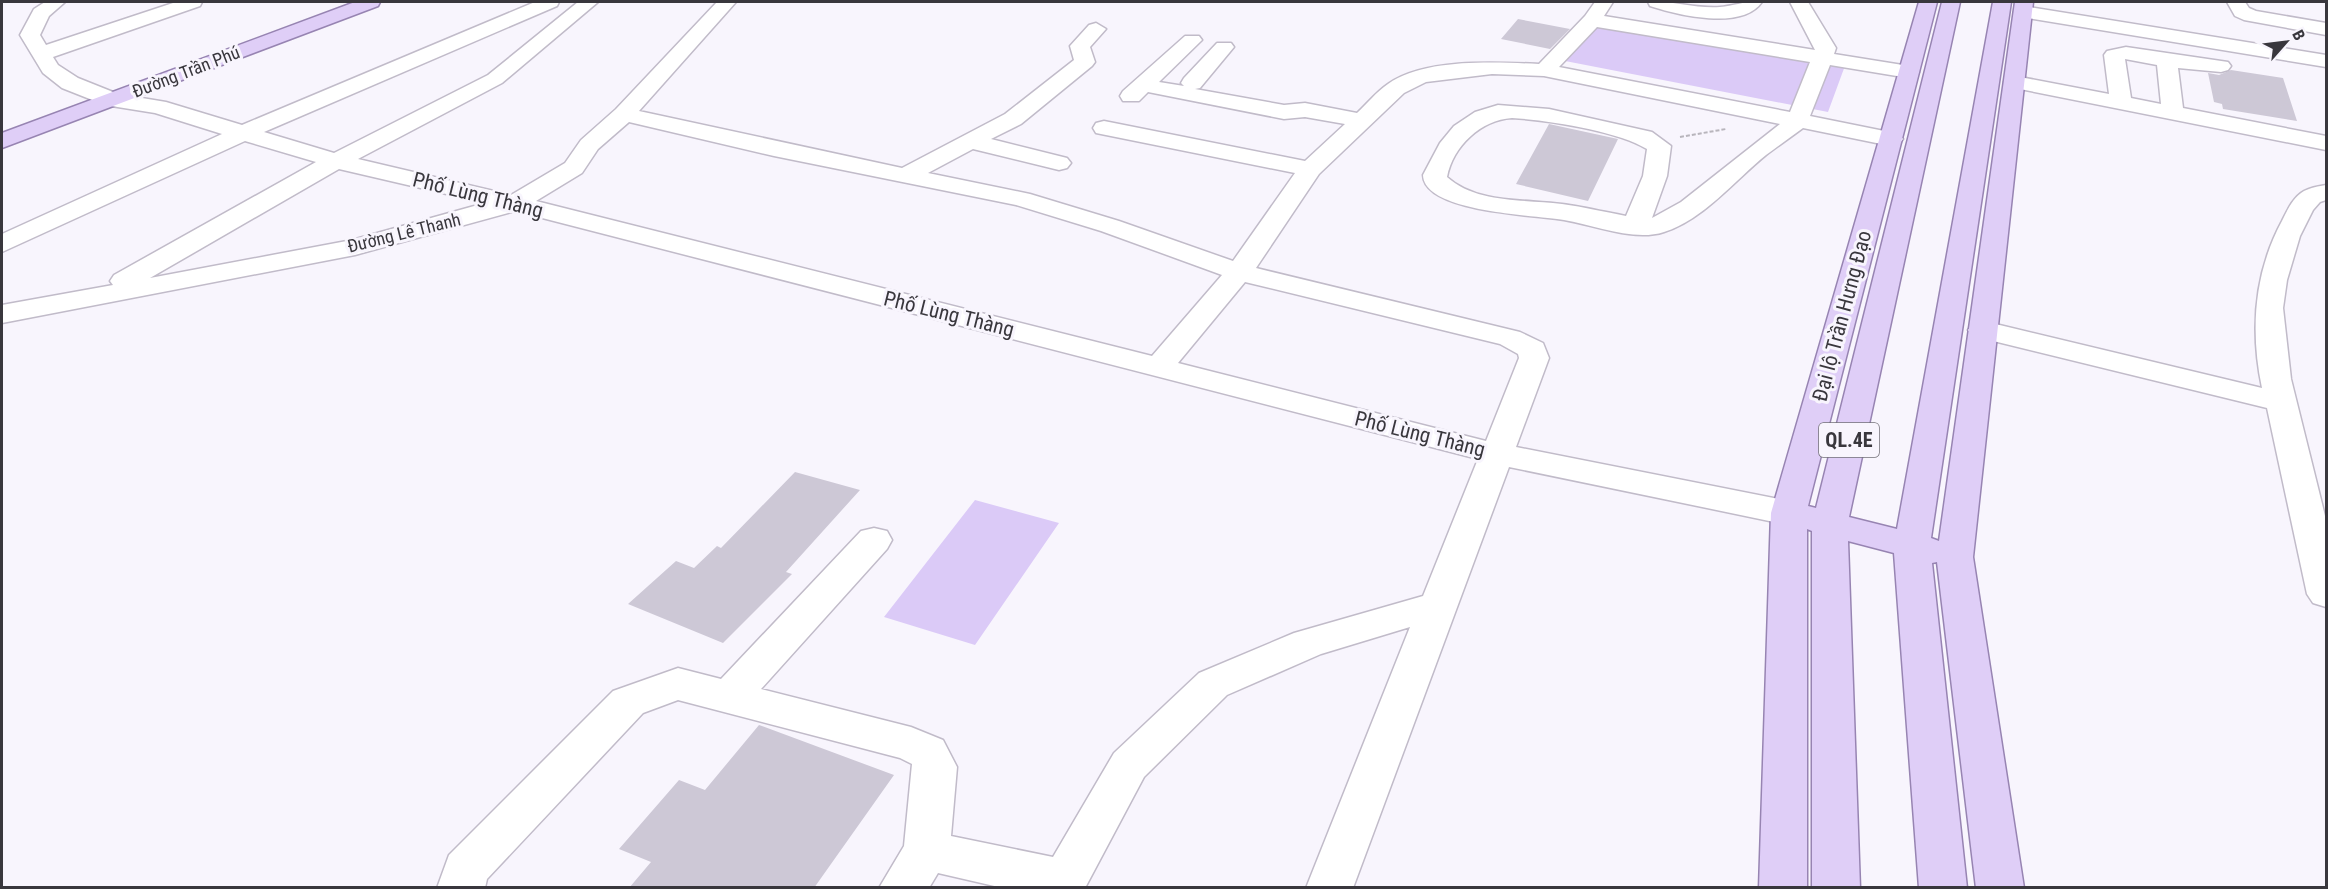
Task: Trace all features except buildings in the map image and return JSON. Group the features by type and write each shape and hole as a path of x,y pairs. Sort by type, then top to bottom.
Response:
{"main road":[{"name":"Đường Trần Phú","path":"2,141 371,2"},
{"name":"Đại lộ Trần Hưng Đạo","path":"1783,888 1789,513 1928,2"},
{"name":"Đại lộ Trần Hưng Đạo","path":"1836,888 1830,523 1951,2"},
{"path":"2000,888 1955,557 2015,82 2016,5"},
{"path":"1943,888 1912,545 2016,5"},
{"path":"1789,513 1955,557"}],"street":[{"path":"56,2 41,13 30,35 41,54 193,2"},
{"path":"2,244 243,133 478,29 550,2"},
{"path":"102,293 336,161 495,79 589,2"},
{"name":"Đường Lê Thanh","path":"2,314 102,293 355,247 515,203 574,168 589,145 624,114 727,2"},
{"path":"1544,70 1592,20 1604,2"},
{"path":"1657,2 1694,10 1748,6 1768,27 1782,37 1825,53"},
{"path":"1799,2 1825,53"},
{"path":"2236,2 2242,12 2251,16 2326,29"},
{"path":"2016,5 2326,61"},
{"path":"1592,20 1825,53 1909,72"},
{"path":"906,175 1013,118 1085,62 1080,46 1096,29"},
{"path":"1142,85 1192,40"},
{"path":"1192,83 1224,47"},
{"path":"1635,226 1655,176 1659,146 1656,142 1533,113 1498,112 1480,119 1462,132 1452,142 1435,173 1435,179 1449,192 1486,204 1563,212 1635,226 1657,226 1690,207 1759,149 1788,120 1825,53"},
{"path":"2121,103 2114,55 2126,53 2240,69"},
{"name":"Phố Lùng Thàng","path":"41,54 50,69 70,83 113,100 158,107 336,161 515,203 1498,454 1789,513"},
{"path":"2171,61 2166,65 2173,113"},
{"path":"1158,368 1239,272 1310,169 1359,120 1396,88 1421,77 1492,68 1544,70 1891,139"},
{"path":"2015,82 2326,143"},
{"path":"1142,85 1192,83 1292,103 1305,110"},
{"path":"1142,85 1284,112 1305,110 1359,120"},
{"path":"624,114 774,149 1021,199 1110,226 1239,272 1523,343 1532,349 1534,358 1498,454 1329,888"},
{"path":"1104,128 1310,169"},
{"path":"969,141 1059,163"},
{"path":"2326,192 2311,197 2302,207 2287,236 2273,280 2269,308 2279,391 2326,594"},
{"path":"1985,319 2279,391"},
{"path":"730,697 874,540"},
{"path":"927,851 1062,884 1129,765 1213,684 1308,643 1440,604"},
{"path":"461,888 466,869 628,702 678,684 911,744 928,752 935,767 927,851 902,888"}],"path":[{"path":"1656,142 1788,120"}],"shaded area":[{"path":"1582,20 1846,63 1828,112 1560,60"},
{"path":"975,500 1059,523 975,645 884,617"}]}
